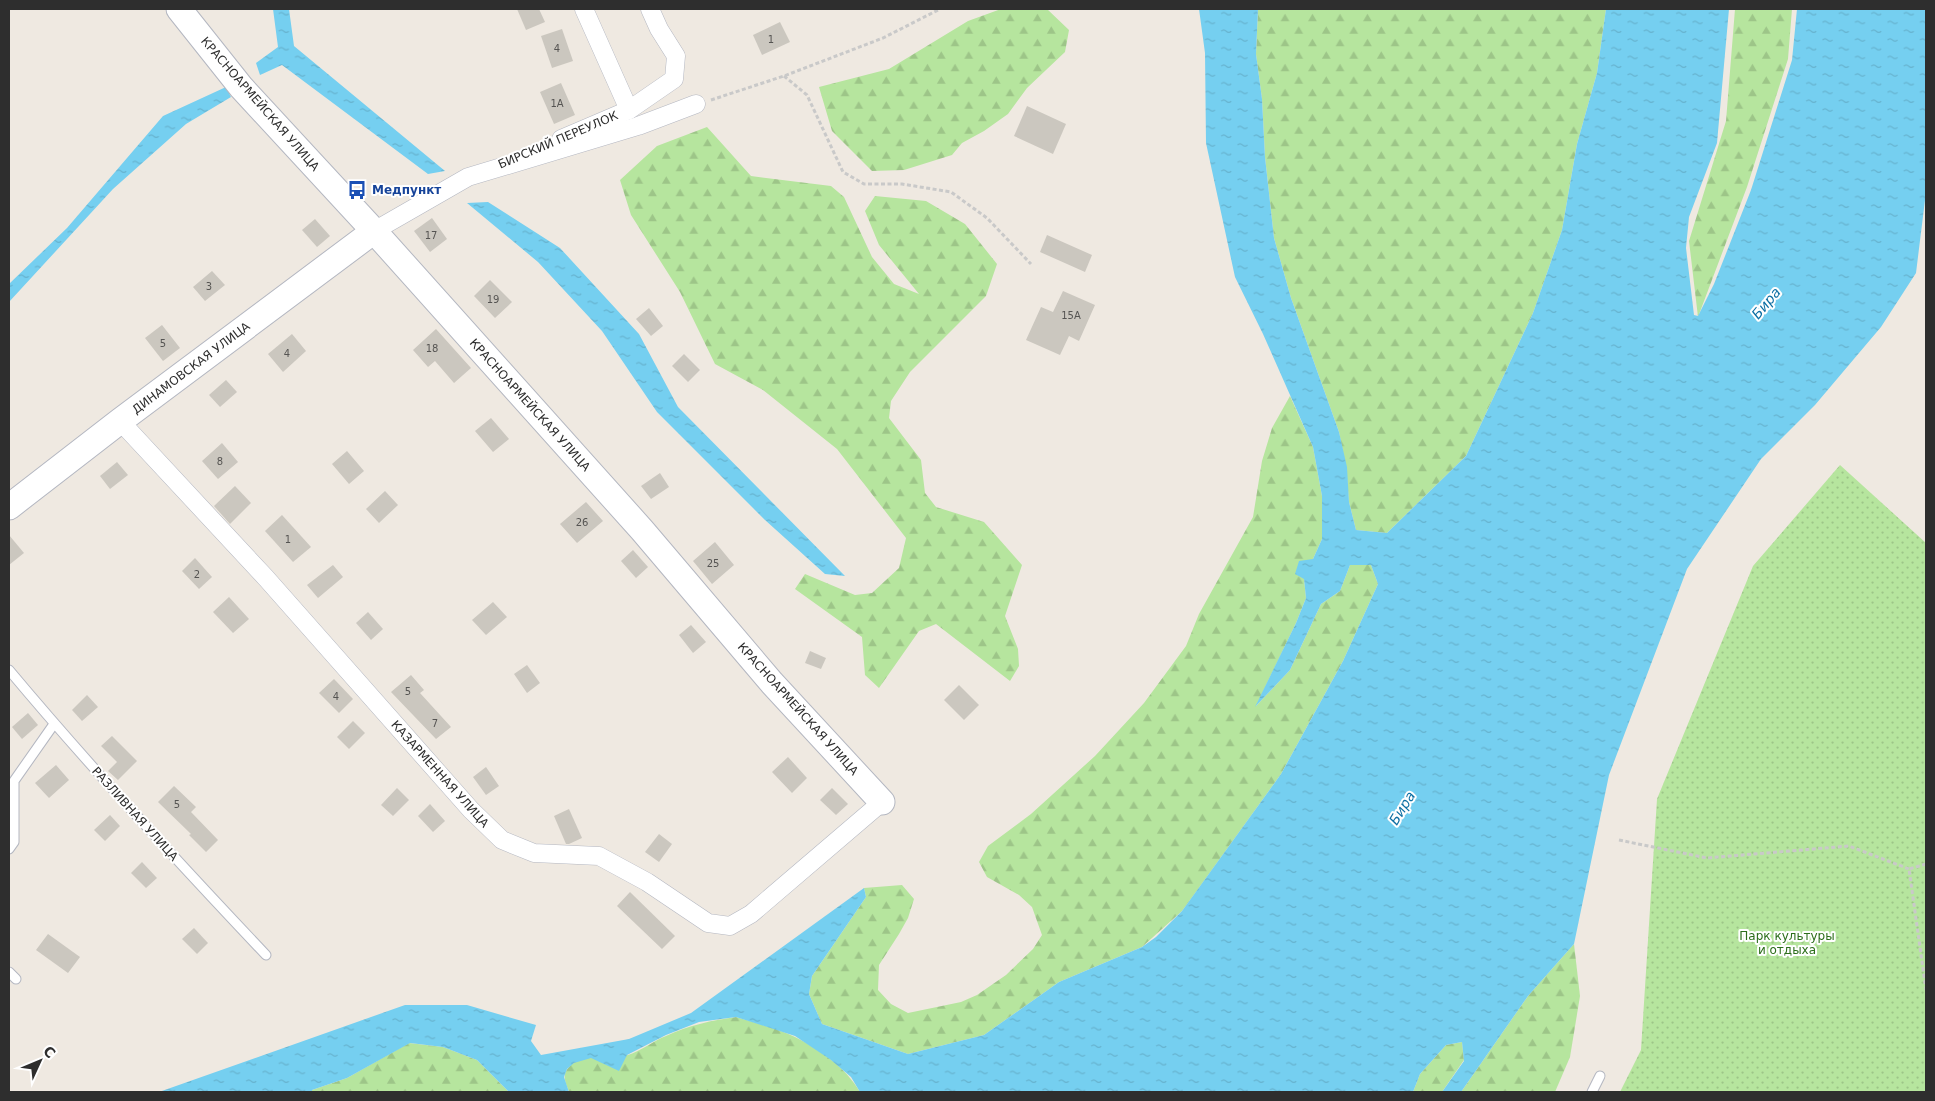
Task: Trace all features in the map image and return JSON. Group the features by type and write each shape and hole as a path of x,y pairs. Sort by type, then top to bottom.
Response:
{"street":[{"name":"КРАСНОАРМЕЙСКАЯ УЛИЦА","path":"179,9 241,87 374,231 642,530 772,683 882,802"},
{"name":"БИРСКИЙ ПЕРЕУЛОК","path":"468,177 524,156 629,110 584,9"},
{"path":"629,110 674,79 676,56 659,29 650,9"},
{"path":"374,231 468,177 638,126 696,104"},
{"name":"ДИНАМОВСКАЯ УЛИЦА","path":"9,507 120,421 374,231"},
{"name":"КАЗАРМЕННАЯ УЛИЦА","path":"120,421 266,578 471,810 502,840 534,853 599,856 647,882 708,923 730,926 751,914 882,802"}],"lane":[{"name":"РАЗЛИВНАЯ УЛИЦА","path":"9,670 54,724 187,872 266,954"},
{"path":"9,849 14,842 14,781 54,724"},
{"path":"9,972 16,979"},
{"path":"1592,1092 1600,1076"}],"path":[{"path":"696,104 784,76 883,38 940,9"},
{"path":"784,76 807,95 843,172 864,184 902,184 951,192 987,218 1031,264"},
{"path":"1619,840 1707,858 1850,846 1909,868 1926,864"},
{"path":"1909,868 1926,990"}],"green space":[{"path":"1001,9 1047,9 1069,30 1065,52 1027,88 1008,114 984,131 962,143 952,155 904,170 872,171 832,131 819,87 889,69 968,21"},
{"path":"1258,9 1606,9 1597,73 1577,144 1562,230 1533,313 1466,456 1387,533 1356,530 1349,502 1346,467 1339,432 1291,298 1274,238 1265,157 1262,99 1256,54"},
{"path":"1735,9 1792,9 1788,59 1747,187 1698,317 1689,241 1726,121"},
{"path":"707,127 751,176 831,186 844,197 872,257 894,284 919,294 879,245 865,211 875,196 926,201 965,224 997,264 986,296 910,372 891,401 889,418 921,460 925,493 936,507 984,522 1022,565 1005,616 1018,649 1019,666 1010,681 936,624 919,631 879,688 865,675 862,637 795,589 805,574 855,595 872,593 899,568 906,538 837,449 763,390 715,364 680,292 631,215 620,180 657,146"},
{"path":"1290,396 1313,447 1322,496 1322,539 1304,579 1306,598 1256,706 1290,670 1321,604 1340,591 1350,565 1371,565 1378,584 1343,661 1281,774 1182,911 1142,947 1059,982 984,1035 908,1054 822,1024 809,994 812,976 866,897 864,888 902,885 914,899 908,918 879,965 878,990 891,1004 908,1013 961,1002 977,995 1006,975 1033,949 1042,935 1032,907 1019,895 987,877 979,862 988,846 1031,814 1095,756 1144,703 1186,646 1199,614 1253,517 1262,461 1272,428"},
{"name":"Парк культуры и отдыха","path":"1840,465 1926,543 1926,1092 1620,1092 1641,1050 1657,799 1753,566"},
{"path":"1574,944 1580,996 1570,1057 1555,1092 1461,1092 1528,996"},
{"path":"736,1017 781,1031 814,1048 840,1067 860,1092 569,1092 565,1073 575,1062 589,1058 628,1055 661,1038 691,1026"},
{"path":"1462,1042 1464,1060 1442,1092 1413,1092 1420,1074 1446,1045"},
{"path":"409,1043 443,1047 477,1060 509,1092 312,1092 312,1090 347,1078"}],"water":[{"path":"273,9 289,9 294,46 445,171 428,174 282,65 260,75 256,63 278,47"},
{"name":"Бира","path":"1199,9 1258,9 1256,54 1262,99 1265,157 1274,238 1291,298 1339,432 1347,467 1349,502 1356,530 1387,533 1466,456 1533,313 1562,230 1577,144 1597,73 1606,9 1729,9 1717,143 1689,217 1686,248 1694,315 1698,316 1714,284 1751,190 1792,60 1797,9 1926,9 1926,192 1916,273 1881,327 1815,405 1761,459 1687,569 1609,775 1574,944 1528,996 1461,1092 1442,1092 1464,1061 1462,1042 1446,1045 1420,1074 1413,1092 860,1092 851,1077 831,1060 795,1036 736,1017 699,1022 666,1035 627,1055 619,1071 591,1058 574,1063 567,1069 564,1077 569,1092 509,1092 477,1060 443,1047 410,1043 347,1078 312,1090 312,1092 159,1092 405,1005 467,1005 536,1025 531,1041 541,1055 629,1039 691,1013 864,888 866,897 812,976 809,994 822,1024 908,1054 984,1035 1059,982 1142,947 1156,937 1182,911 1281,774 1343,661 1378,584 1371,565 1350,565 1340,591 1321,604 1290,670 1255,707 1296,623 1306,598 1304,579 1295,574 1299,561 1313,559 1322,539 1322,496 1313,447 1263,334 1235,277 1206,143 1205,53"},
{"path":"226,87 231,97 186,124 113,189 9,302 9,284 67,228 163,116"},
{"path":"488,202 560,248 639,334 678,407 845,576 825,574 765,520 657,412 602,331 538,262 467,203"}],"building":[{"path":"517,9 539,9 545,22 526,30"},
{"path":"780,22 790,42 762,55 753,35"},
{"path":"562,29 573,61 552,68 541,36"},
{"path":"561,83 575,115 554,124 540,92"},
{"path":"1027,106 1066,124 1053,154 1014,136"},
{"path":"432,218 447,239 430,252 414,231"},
{"path":"315,219 330,236 317,247 302,230"},
{"path":"1047,235 1092,255 1085,272 1040,252"},
{"path":"212,271 225,285 205,301 193,287"},
{"path":"490,280 512,302 495,318 474,296"},
{"path":"1063,291 1095,305 1079,341 1069,336 1060,355 1026,340 1041,307 1053,312"},
{"path":"649,308 663,326 651,336 636,319"},
{"path":"162,325 180,348 163,361 145,338"},
{"path":"436,329 471,368 454,383 435,361 428,367 413,350"},
{"path":"292,334 306,351 283,372 268,354"},
{"path":"684,354 700,370 688,382 672,366"},
{"path":"226,380 237,392 220,407 209,395"},
{"path":"491,418 509,439 493,452 475,431"},
{"path":"222,443 238,462 218,479 202,461"},
{"path":"347,451 364,471 349,484 332,464"},
{"path":"117,462 128,475 110,489 100,476"},
{"path":"660,473 669,487 651,499 641,486"},
{"path":"235,486 251,503 230,524 214,506"},
{"path":"385,491 398,505 379,523 366,509"},
{"path":"586,502 603,521 577,543 560,524"},
{"path":"282,515 311,547 293,562 265,531"},
{"path":"9,535 24,553 9,565"},
{"path":"715,542 734,565 712,584 693,561"},
{"path":"633,550 648,567 636,578 621,561"},
{"path":"195,558 212,577 199,589 182,571"},
{"path":"333,565 343,577 318,598 307,585"},
{"path":"229,597 249,619 233,633 213,612"},
{"path":"493,602 507,617 486,635 472,620"},
{"path":"368,612 383,629 371,640 356,623"},
{"path":"691,625 706,642 693,653 679,635"},
{"path":"810,651 826,658 821,669 805,663"},
{"path":"527,665 540,683 527,693 514,674"},
{"path":"411,675 424,690 420,693 451,727 436,739 391,692"},
{"path":"334,679 353,699 339,713 319,693"},
{"path":"959,685 979,705 964,720 944,700"},
{"path":"87,695 98,707 82,721 72,710"},
{"path":"28,713 38,725 22,739 12,727"},
{"path":"353,721 365,733 349,749 337,737"},
{"path":"112,736 137,761 118,780 108,771 117,762 101,746"},
{"path":"788,757 807,778 792,793 772,772"},
{"path":"56,765 69,780 49,798 35,783"},
{"path":"486,767 499,786 486,795 473,777"},
{"path":"174,786 196,807 191,812 218,840 206,852 189,835 191,834 158,802"},
{"path":"397,788 409,800 393,816 381,805"},
{"path":"832,788 848,804 836,815 820,800"},
{"path":"430,804 445,821 433,832 418,816"},
{"path":"569,809 582,838 566,844 554,816"},
{"path":"110,815 120,826 105,841 94,830"},
{"path":"659,834 672,844 659,862 645,852"},
{"path":"142,862 157,878 146,888 131,873"},
{"path":"630,892 675,936 662,949 617,906"},
{"path":"194,928 208,943 197,954 182,939"},
{"path":"48,934 80,957 68,973 36,950"}],"place":[{"name":"Медпункт","path":"357,190"}]}
